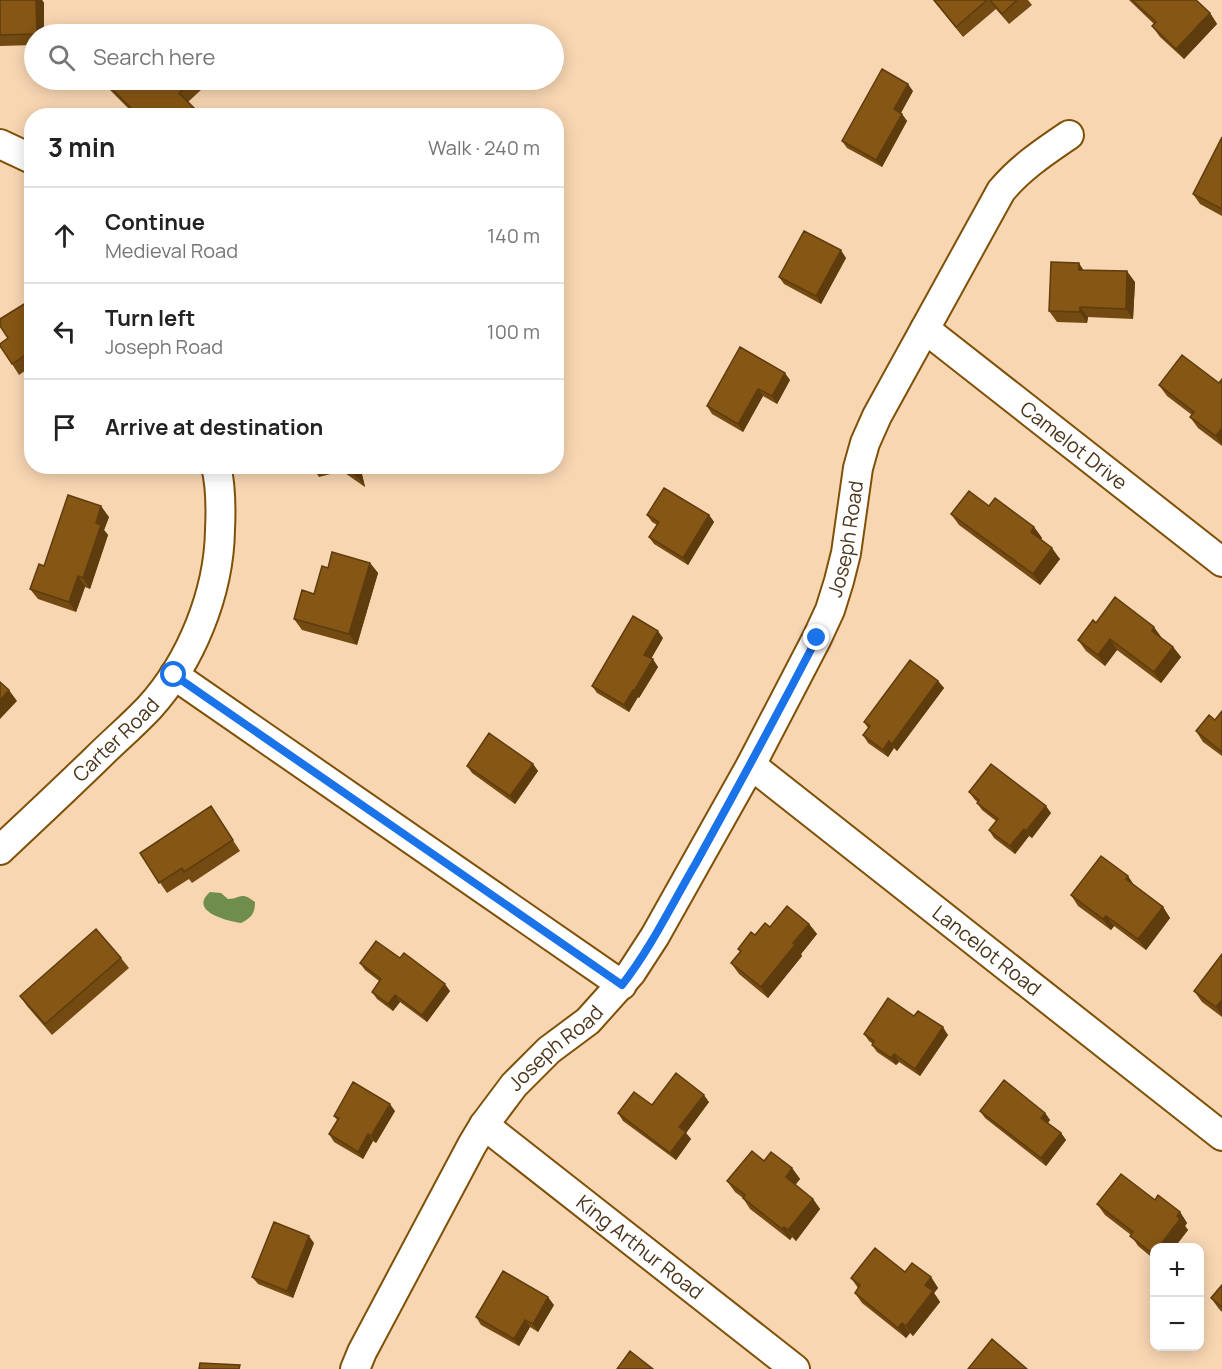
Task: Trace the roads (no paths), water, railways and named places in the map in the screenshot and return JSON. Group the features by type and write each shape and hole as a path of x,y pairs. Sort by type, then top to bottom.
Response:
{"street":[{"name":"Joseph Road","path":"354,1369 484,1125 514,1085 549,1050 588,1021 622,985 655,936 751,765 830,610 846,553 858,468 865,443 877,416 1001,191 1031,161 1069,135"},
{"path":"0,144 24,155"},
{"name":"Camelot Drive","path":"925,329 1222,562"},
{"name":"Carter Road","path":"0,850 149,708 174,675 201,620 213,588 220,552 221,517 218,474"},
{"path":"174,675 622,985"},
{"name":"Lancelot Road","path":"751,765 1222,1136"},
{"name":"King Arthur Road","path":"484,1125 795,1369"}]}
